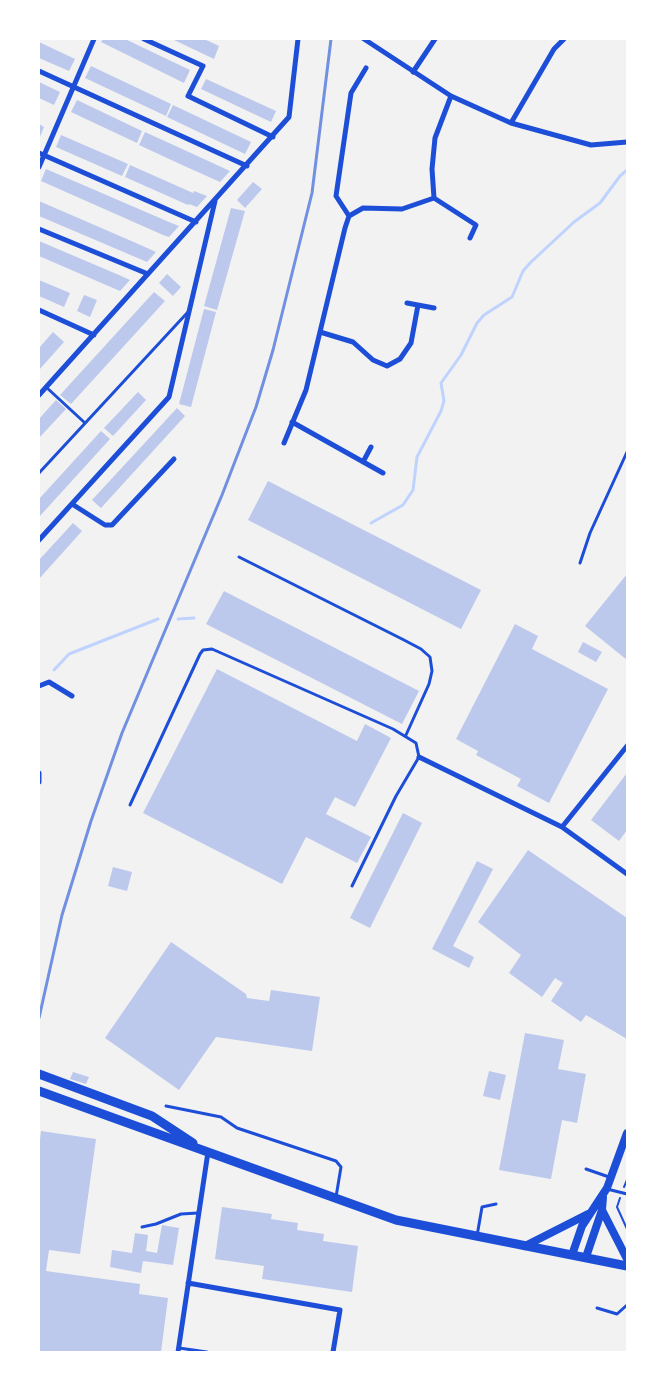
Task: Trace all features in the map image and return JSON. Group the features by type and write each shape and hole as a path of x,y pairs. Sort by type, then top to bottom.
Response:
{"main road":[{"path":"39,1074 152,1116 208,1152"},
{"path":"39,1091 336,1200 396,1220 476,1238 627,1266"}],"street":[{"path":"39,167 41,154 94,39"},
{"path":"144,39 203,66 188,96 273,137"},
{"path":"39,394 247,166 289,117 298,39"},
{"path":"364,39 451,96 510,124 591,145 627,142"},
{"path":"413,72 435,39"},
{"path":"510,124 554,49 564,39"},
{"path":"350,216 336,196 351,93 366,68"},
{"path":"39,72 247,166"},
{"path":"434,198 432,169 435,138 451,96"},
{"path":"41,154 196,222"},
{"path":"284,442 306,390 344,228 350,216 363,208 402,210 434,198"},
{"path":"434,198 476,225 470,238"},
{"path":"39,540 169,396 216,200"},
{"path":"39,229 148,274"},
{"path":"407,303 434,308"},
{"path":"320,332 352,342 373,360 387,366 400,359 410,343 418,305"},
{"path":"39,310 94,335"},
{"path":"292,422 383,473"},
{"path":"364,462 371,447"},
{"path":"72,504 105,525 112,524 174,458"},
{"path":"39,686 49,682 72,696"},
{"path":"562,827 627,746"},
{"path":"420,757 562,827 627,874"},
{"path":"39,773 39,782"},
{"path":"586,1258 602,1210 603,1196 609,1177 624,1147 627,1133"},
{"path":"178,1350 208,1152"},
{"path":"572,1255 582,1226 603,1196"},
{"path":"602,1210 627,1259"},
{"path":"525,1246 590,1213"},
{"path":"188,1283 340,1310 333,1352"}],"lane":[{"path":"39,473 188,312"},
{"path":"46,388 85,423"},
{"path":"580,564 590,533 627,452"},
{"path":"239,557 404,640 421,649 430,657 432,671 429,684 406,736"},
{"path":"130,806 203,650 212,649 406,736 416,743 420,757 396,796 352,886"},
{"path":"166,1106 221,1117 237,1128 336,1161 342,1167 336,1200"},
{"path":"586,1169 609,1177"},
{"path":"606,1188 627,1194"},
{"path":"476,1238 482,1207 496,1204"},
{"path":"142,1227 156,1224 181,1214 199,1213"},
{"path":"597,1308 617,1314 627,1305"},
{"path":"178,1350 207,1352"}],"path":[{"path":"627,1180 617,1207 627,1229"}],"building":[{"path":"103,39 125,39 190,70 184,83 101,42"},
{"path":"172,39 204,39 219,46 214,59"},
{"path":"39,42 75,59 69,71 39,58"},
{"path":"91,66 171,104 166,116 85,78"},
{"path":"206,79 276,111 271,122 201,89"},
{"path":"39,82 60,92 54,105 39,98"},
{"path":"77,100 142,131 137,143 71,112"},
{"path":"173,105 251,142 245,154 167,117"},
{"path":"39,124 44,127 39,139"},
{"path":"145,132 230,171 220,182 180,164 139,145"},
{"path":"61,135 128,164 122,176 56,147"},
{"path":"130,165 193,193 194,191 207,196 197,207 188,205 125,177"},
{"path":"46,169 179,226 169,237 163,235 41,181"},
{"path":"253,182 262,189 245,208 237,200"},
{"path":"39,201 156,252 147,262 39,216"},
{"path":"231,208 245,211 217,310 204,306"},
{"path":"39,241 130,280 120,291 39,256"},
{"path":"167,274 181,287 173,296 159,283"},
{"path":"39,280 70,293 64,307 39,296"},
{"path":"154,292 165,301 71,404 60,395"},
{"path":"84,295 97,300 90,317 77,311"},
{"path":"204,309 216,312 191,407 179,404"},
{"path":"53,332 64,342 39,370 39,348"},
{"path":"138,392 146,400 113,436 104,428"},
{"path":"56,400 66,409 39,438 39,419"},
{"path":"177,408 185,416 101,508 92,500"},
{"path":"101,431 110,439 39,517 39,499"},
{"path":"268,481 481,590 461,629 248,520"},
{"path":"73,523 82,531 39,579 39,560"},
{"path":"627,574 627,660 585,626"},
{"path":"224,591 419,691 402,724 206,624"},
{"path":"515,624 538,636 532,649 608,689 549,803 517,786 521,779 476,755 478,751 456,739"},
{"path":"583,642 602,652 596,662 578,652"},
{"path":"217,669 357,741 365,724 391,738 355,807 335,797 326,814 371,837 357,863 306,837 282,884 143,813"},
{"path":"627,773 627,830 619,841 591,820"},
{"path":"403,813 422,823 370,928 350,918"},
{"path":"528,850 627,918 627,1039 586,1015 581,1022 551,1001 563,983 555,978 542,997 509,973 521,955 478,922"},
{"path":"477,861 493,869 453,946 474,957 469,968 432,949"},
{"path":"113,867 132,872 127,891 108,886"},
{"path":"171,942 246,994 247,998 269,1001 271,990 320,997 312,1051 216,1037 179,1090 105,1038"},
{"path":"525,1033 564,1040 558,1069 586,1074 577,1123 562,1120 551,1179 499,1170"},
{"path":"489,1071 506,1075 500,1100 483,1096"},
{"path":"73,1072 89,1077 86,1084 70,1079"},
{"path":"41,1131 96,1139 80,1254 49,1250 46,1271 140,1284 139,1294 168,1298 161,1352 39,1352 39,1149"},
{"path":"222,1207 272,1214 271,1219 298,1223 297,1230 324,1234 323,1241 358,1246 352,1292 262,1279 264,1266 215,1259"},
{"path":"162,1225 179,1228 173,1265 143,1261 141,1273 110,1267 112,1250 132,1253 135,1233 148,1235 146,1251 157,1253"}],"waterway":[{"path":"371,523 403,505 413,490 417,457 441,411 444,401 441,383 461,355 477,323 484,315 512,297 523,271 530,263 574,222 600,203 620,176 627,170"},
{"path":"178,619 194,618"},
{"path":"54,670 69,654 158,619"}],"railway":[{"path":"39,1018 62,915 91,821 122,733 222,495 256,407 273,350 312,193 331,39"}]}
